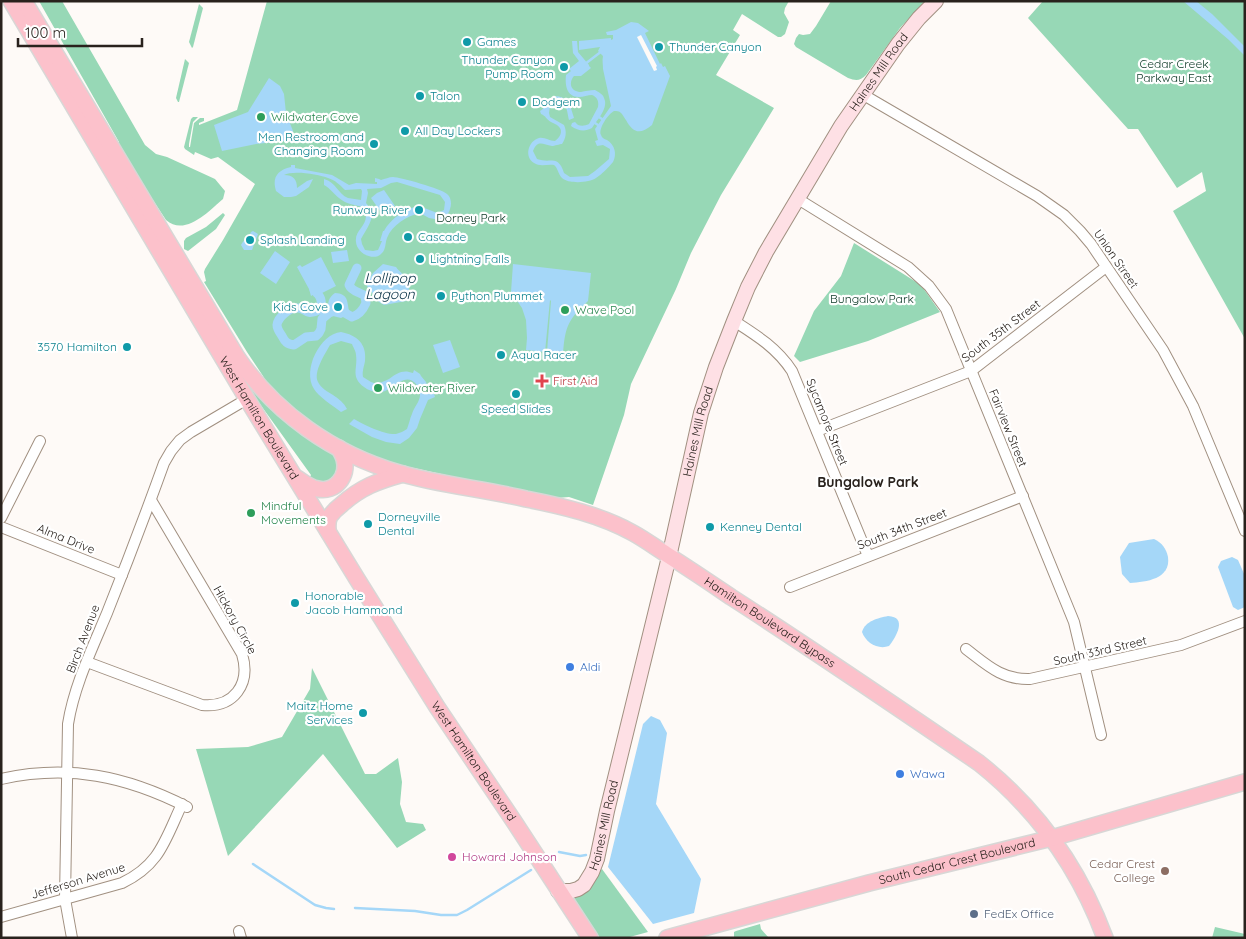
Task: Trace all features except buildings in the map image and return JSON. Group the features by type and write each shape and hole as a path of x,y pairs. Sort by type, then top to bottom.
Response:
{"main road":[{"name":"West Hamilton Boulevard","path":"11,1 293,476 437,707 590,938"},
{"name":"West Hamilton Boulevard","path":"24,1 233,351 247,371 263,390 291,416 339,448"},
{"name":"Hamilton Boulevard Bypass","path":"339,448 379,466 403,474 581,512 632,532 806,646 996,776 1019,799 1052,838 1075,874 1105,938"},
{"path":"293,476 310,487 320,490 331,488 338,484 345,472 345,460 339,448"},
{"path":"328,531 328,523 334,510 348,498 377,482 403,474"},
{"name":"South Cedar Crest Boulevard","path":"668,938 869,883 1052,838 1245,782"}],"street":[{"name":"Haines Mill Road","path":"558,891 570,891 584,885 597,859 669,557 701,413 716,367 748,287 766,252 862,94 898,44 936,1"},
{"name":"Union Street","path":"862,94 1051,205 1080,231 1091,244 1163,350 1201,425 1245,531"},
{"name":"Fairview Street","path":"798,199 908,268 929,286 946,309 1074,622 1101,735"},
{"name":"South 35th Street","path":"817,431 971,371 1106,267"},
{"name":"Sycamore Street","path":"734,321 780,354 795,377 868,556"},
{"name":"Birch Avenue","path":"72,938 65,899 68,724 70,708 164,463 180,440 247,399"},
{"path":"1,518 40,441"},
{"name":"South 34th Street","path":"790,587 1023,496"},
{"name":"Hickory Circle","path":"87,662 202,705 211,706 229,700 240,689 244,681 245,664 242,654 150,500"},
{"name":"Alma Drive","path":"1,527 122,575"},
{"name":"South 33rd Street","path":"966,649 997,672 1013,679 1022,680 1085,668 1181,645 1245,621"},
{"path":"1,779 23,774 67,772"},
{"name":"Jefferson Avenue","path":"1,917 122,883 133,878 155,859 185,806 148,789 122,781 67,772"}],"green space":[{"path":"39,1 62,1 145,145 156,154 167,157 215,179 225,191 223,199 204,215 189,224 181,226 166,220 118,147 119,142"},
{"name":"Dorney Park","path":"267,1 789,1 784,13 789,22 785,34 781,37 778,37 742,14 733,30 740,35 716,75 774,108 721,195 691,253 631,384 624,415 593,505 569,497 557,498 524,492 378,459 353,448 313,426 267,386 263,376 204,282 206,281 205,269 255,184 218,157 211,159 195,152 194,155 184,147 193,117 198,117 193,122 189,147 194,123 200,118 204,118 204,121 199,123 199,125 237,110"},
{"path":"831,1 925,1 900,28 866,75 856,80 848,78 794,44 799,34 810,34"},
{"name":"Cedar Creek Parkway East","path":"1043,1 1245,1 1245,339 1173,211 1206,191 1202,172 1177,188 1138,129 1128,129 1028,18"},
{"path":"199,4 203,8 192,48 189,42"},
{"path":"185,59 189,63 178,102 176,98"},
{"path":"223,213 225,215 216,229 188,251 184,249 186,238 206,227"},
{"name":"Bungalow Park","path":"854,243 921,285 940,312 868,341 800,362 794,356 814,311 841,276"},
{"path":"235,362 332,447 342,471 323,486 309,479 311,475 257,400"},
{"path":"312,668 365,774 376,774 398,758 402,782 400,804 406,822 423,824 426,830 397,848 323,754 228,856 196,749 248,747 282,737 310,689"},
{"path":"602,869 648,932 626,938 600,938 572,896"},
{"path":"760,924 761,929 769,938 734,938 734,932"},
{"path":"1215,927 1245,934 1245,938 1212,938"}],"water":[{"path":"1183,1 1196,1 1212,14 1245,47 1245,56 1229,40"},
{"path":"631,22 638,23 649,31 645,33 660,64 663,67 665,66 670,76 652,125 644,130 634,130 620,112 614,111 604,122 600,132 603,138 610,142 613,147 615,156 613,162 593,180 579,182 565,180 554,165 536,164 529,157 528,153 532,142 539,138 555,141 559,137 561,130 541,114 540,111 544,108 549,98 558,96 569,102 574,118 569,120 566,107 560,102 550,106 550,117 564,125 566,130 565,137 562,144 552,146 537,145 533,151 537,159 556,162 562,167 564,173 570,177 588,176 609,159 610,149 603,145 597,146 595,141 598,140 595,129 611,106 603,69 603,56 598,51 600,47 579,50 579,41 611,38 611,40 613,35 607,35 606,32 616,30"},
{"path":"572,41 577,41 578,52 591,68 581,76 574,76 571,81 573,89 578,92 595,90 603,95 605,102 604,110 599,118 592,128 587,130 576,129 571,126 572,123 575,122 582,126 589,124 598,107 598,103 592,95 575,96 571,95 567,89 566,75 571,71 569,69 579,61 573,53"},
{"name":"Wildwater Cove","path":"269,78 280,86 284,94 286,113 293,131 294,140 256,144 222,151 214,125 248,112"},
{"name":"Runway River","path":"291,165 295,165 295,168 332,175 349,185 356,183 377,184 375,178 381,180 393,177 404,179 444,192 451,201 451,207 445,217 440,220 429,218 420,213 405,219 389,233 382,253 379,256 371,257 360,250 356,242 356,237 366,218 363,207 342,200 324,185 324,179 348,198 361,200 361,189 345,190 331,179 306,173 293,173 284,175 294,178 297,188 313,179 309,187 296,196 284,197 276,191 275,178 279,172 291,167","holes":["397,182 440,195 445,202 444,210 438,213 417,207 403,212 383,231 380,241 382,241 378,250 365,250 361,239 372,217 370,208 366,203 367,189 381,188"]},
{"path":"384,190 395,206 383,215 371,198"},
{"name":"Splash Landing","path":"253,231 258,234 252,250 244,250 241,245"},
{"path":"347,250 349,261 333,263 331,252"},
{"path":"275,251 290,262 276,284 260,273"},
{"path":"321,257 336,286 314,297 313,295 311,296 297,267 300,265 302,267"},
{"name":"Lollipop Lagoon","path":"383,264 396,267 406,278 410,293 406,301 384,305 379,302 367,286 373,273"},
{"name":"Wave Pool","path":"513,264 591,273 588,301 576,313 569,324 563,354 547,352 550,300 545,352 526,350 526,320 522,308 511,292"},
{"name":"Kids Cove","path":"335,293 345,296 347,301 349,311 341,318 333,316 328,310 329,300"},
{"name":"Wildwater River","path":"341,332 352,335 363,345 365,361 363,377 377,384 388,380 400,372 413,373 414,370 426,382 430,394 434,394 435,397 428,400 417,428 409,438 400,444 372,437 349,424 354,419 391,434 397,434 407,429 420,396 418,386 413,381 404,380 382,392 368,390 357,380 356,354 352,344 341,341 330,345 320,363 317,378 321,386 347,409 341,412 322,398 314,389 310,372 315,354 326,339 333,334"},
{"path":"450,340 460,367 443,373 433,345"},
{"path":"1154,539 1166,551 1168,564 1166,570 1156,578 1130,583 1122,574 1120,557 1129,543"},
{"path":"1232,557 1238,560 1245,576 1245,607 1238,610 1233,607 1218,567 1221,561"},
{"path":"888,616 898,620 899,628 895,638 889,646 873,645 864,636 862,632 864,628 872,621"},
{"path":"651,716 660,720 667,733 656,804 701,879 694,913 653,924 608,867 643,724"}],"pier":[{"path":"641,35 657,66 657,70 654,71 637,37"}],"waterway":[{"name":"Thunder Canyon","path":"585,64 602,51"},
{"path":"314,289 321,299 319,310 308,312 300,308 294,308 279,319 278,329 284,340 288,343 294,345 306,337 316,336 321,329 322,319 329,313 340,310 352,317 364,308 366,303 365,296 354,291 349,285 357,268"},
{"path":"559,852 580,856 586,855"},
{"path":"253,864 315,905 334,909"},
{"path":"355,908 457,915 531,870"}],"place":[{"name":"Games","path":"467,42"},
{"name":"Thunder Canyon","path":"659,47"},
{"name":"Thunder Canyon Pump Room","path":"564,67"},
{"name":"Talon","path":"420,96"},
{"name":"Dodgem","path":"522,102"},
{"name":"Wildwater Cove","path":"261,117"},
{"name":"All Day Lockers","path":"405,131"},
{"name":"Men Restroom and Changing Room","path":"374,144"},
{"name":"Runway River","path":"419,210"},
{"name":"Cascade","path":"408,237"},
{"name":"Splash Landing","path":"250,240"},
{"name":"Lightning Falls","path":"420,259"},
{"name":"Python Plummet","path":"441,296"},
{"name":"Kids Cove","path":"338,307"},
{"name":"Wave Pool","path":"565,310"},
{"name":"3570 Hamilton","path":"127,347"},
{"name":"Aqua Racer","path":"501,355"},
{"name":"First Aid","path":"542,381"},
{"name":"Wildwater River","path":"378,388"},
{"name":"Speed Slides","path":"516,394"},
{"name":"Mindful Movements","path":"251,513"},
{"name":"Dorneyville Dental","path":"368,524"},
{"name":"Kenney Dental","path":"710,527"},
{"name":"Honorable Jacob Hammond","path":"295,603"},
{"name":"Aldi","path":"570,667"},
{"name":"Maitz Home Services","path":"363,713"},
{"name":"Wawa","path":"900,774"},
{"name":"Howard Johnson","path":"452,857"},
{"name":"Cedar Crest College","path":"1165,871"},
{"name":"FedEx Office","path":"974,914"}],"district":[{"name":"Bungalow Park","path":"868,482"}]}
